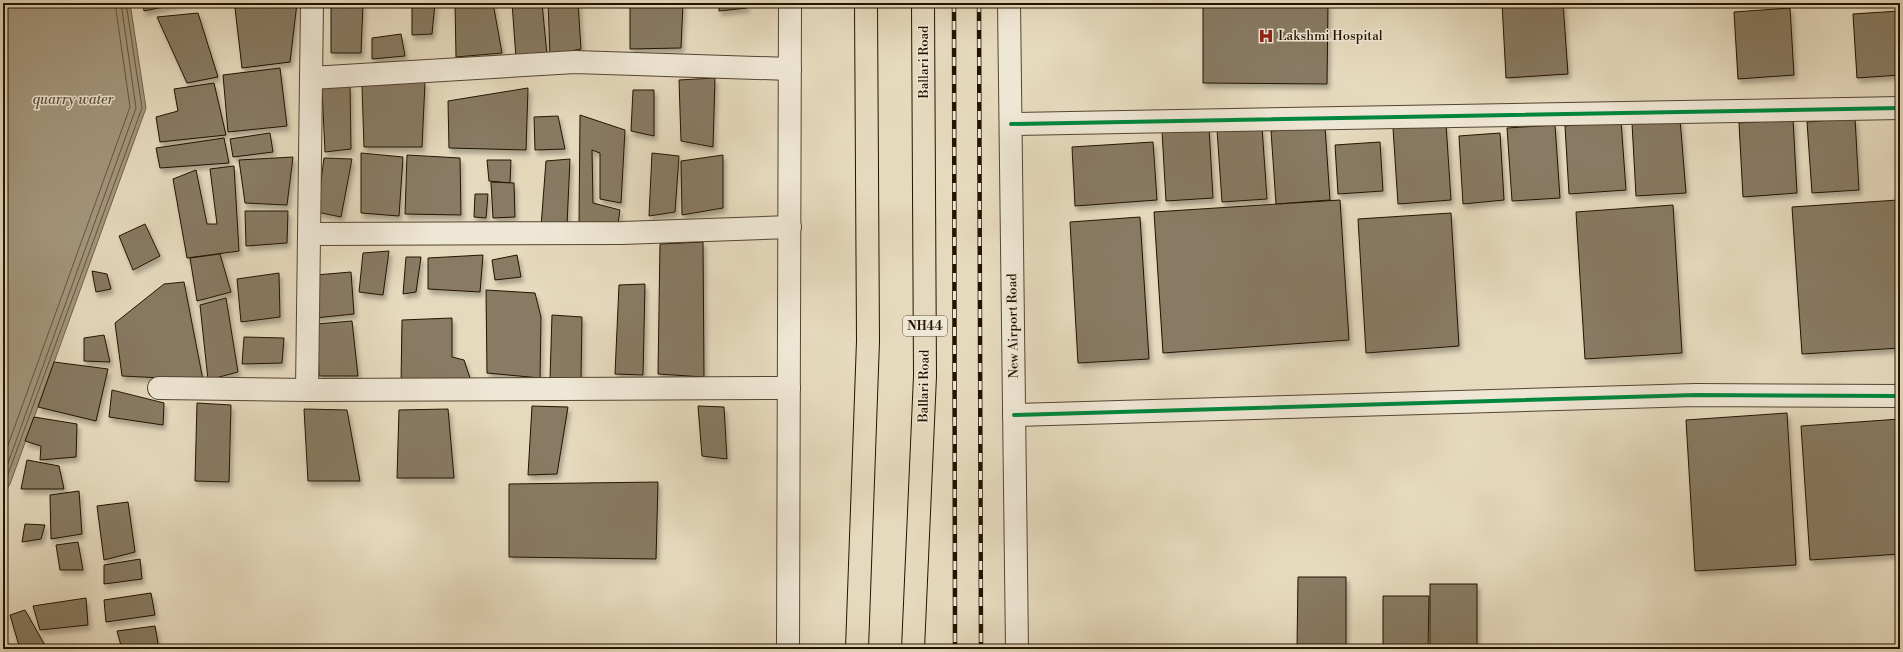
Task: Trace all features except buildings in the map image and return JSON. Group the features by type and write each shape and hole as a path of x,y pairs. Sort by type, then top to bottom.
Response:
{"highway":[{"path":"857,649 868,341 866,3"},
{"name":"Ballari Road","path":"913,649 925,376 923,3"}],"street":[{"path":"307,390 312,3"},
{"path":"788,649 790,3"},
{"name":"New Airport Road","path":"1009,3 1017,649"},
{"path":"311,78 575,62 790,69"},
{"path":"1010,124 1900,108"},
{"path":"309,234 622,232 790,227"},
{"path":"159,388 307,390 789,388"},
{"path":"1014,415 1696,395 1900,396"}],"water":[{"name":"quarry water","path":"3,3 130,3 146,108 10,484 3,495"}],"railway":[{"path":"954,3 955,649"},
{"path":"979,3 981,649"}],"cycle path":[{"path":"1011,124 1900,108"},
{"path":"1014,415 1696,395 1900,396"}],"place":[{"name":"Lakshmi Hospital","path":"1266,36"}]}
